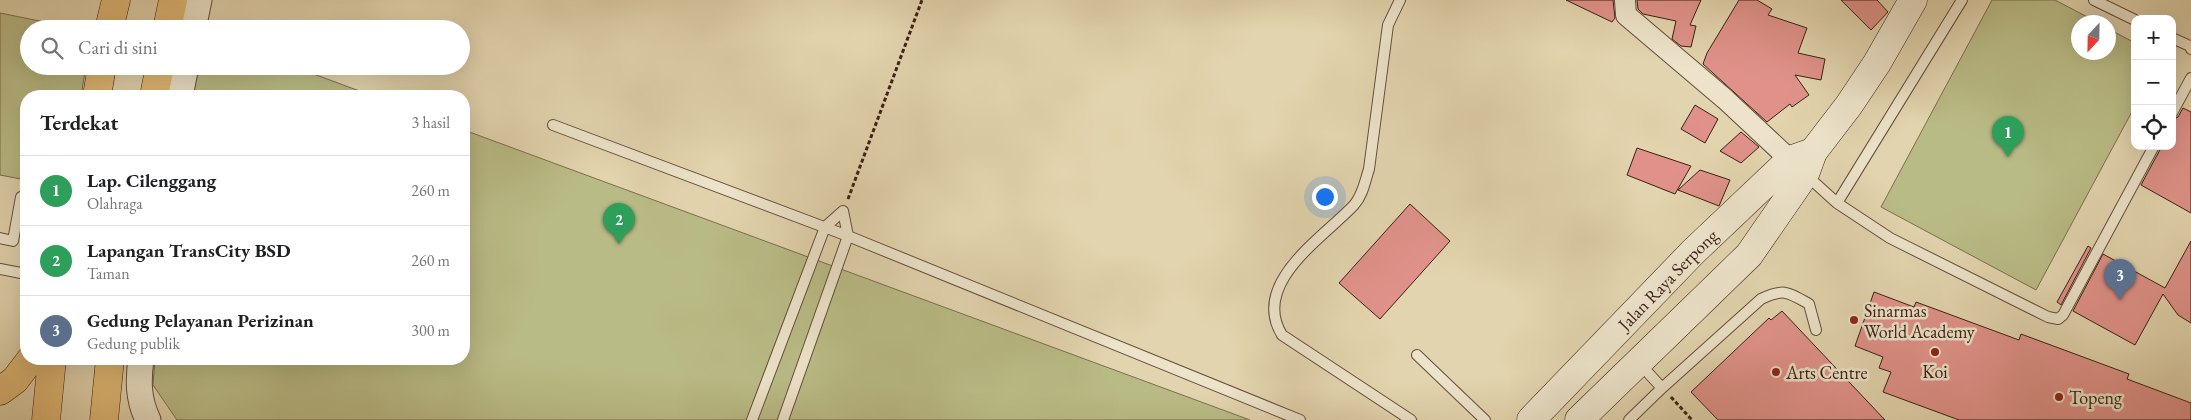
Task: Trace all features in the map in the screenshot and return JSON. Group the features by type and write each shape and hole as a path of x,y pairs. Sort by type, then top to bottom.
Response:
{"main road":[{"path":"111,20 116,0"},
{"path":"169,20 173,0"},
{"name":"Jalan Raya Serpong","path":"1580,420 1640,364 1749,255 1803,162 1863,84 1913,0"},
{"path":"98,90 100,75"},
{"path":"155,90 158,75"},
{"name":"Jalan Raya Serpong","path":"1531,420 1693,252 1723,224 1803,162"},
{"path":"1723,224 1749,255"},
{"path":"0,391 15,380 26,365"},
{"path":"50,419 52,365"},
{"path":"104,420 109,365"}],"street":[{"path":"195,20 199,0"},
{"path":"1625,0 1626,14 1725,99 1803,162"},
{"path":"181,90 184,75"},
{"path":"139,365 139,396 148,420"}],"lane":[{"path":"1400,0 1388,25 1369,169 1364,188 1355,203 1288,269 1277,291 1274,313 1276,326 1282,335 1411,420"},
{"path":"1837,203 1962,0"},
{"path":"2094,0 2131,18"},
{"path":"2176,40 2190,46 2191,49"},
{"path":"2176,106 2191,78"},
{"path":"552,126 848,236 1300,420"},
{"path":"1803,162 1837,203 1890,238 2048,317 2058,319 2064,314 2152,150"},
{"path":"0,238 13,241 20,202"},
{"path":"752,420 825,227 843,211"},
{"path":"783,420 848,236 843,211"},
{"path":"0,269 20,273"},
{"path":"1629,420 1761,299 1777,291 1792,294 1809,304 1816,330"},
{"path":"1416,355 1485,420"},
{"path":"1640,364 1662,388"}],"path":[{"path":"843,211 922,0"},
{"path":"1662,388 1692,420"}],"green space":[{"path":"1992,0 2055,0 2084,15 2071,15 2071,60 2116,60 2116,33 2131,41 2131,113 2036,290 1881,207"},
{"path":"0,13 35,20 20,20 20,75 84,75 82,90 20,90 20,179 0,175"},
{"path":"192,75 316,75 357,90 189,90"},
{"path":"470,132 1250,420 177,420 153,385 155,365 470,365"}],"building":[{"path":"1566,0 1613,0 1615,18 1612,22"},
{"path":"1637,0 1701,0 1690,25 1696,26 1691,47 1681,46 1672,39 1676,21 1643,14 1638,9"},
{"path":"1739,0 1757,0 1772,9 1768,15 1807,28 1798,53 1825,59 1821,80 1795,75 1809,95 1792,107 1790,104 1767,122 1703,64 1707,53"},
{"path":"1841,0 1877,0 1888,12 1871,30"},
{"path":"1695,105 1718,119 1705,143 1681,129"},
{"path":"2183,108 2191,112 2191,213 2141,185 2160,150 2176,150 2176,118"},
{"path":"1741,132 1759,147 1741,163 1720,151"},
{"path":"1637,148 1691,166 1675,194 1627,175"},
{"path":"1700,170 1730,180 1719,206 1678,190"},
{"path":"1410,204 1450,241 1380,319 1339,283"},
{"path":"2191,241 2191,323 2178,315 2163,294 2135,345 2073,311 2103,254 2165,288"},
{"path":"2088,246 2091,248 2061,305 2057,302"},
{"path":"1874,292 1914,307 1916,302 2019,340 2021,334 2129,374 2127,379 2191,403 2191,420 1959,420 1883,392 1891,372 1879,368 1883,357 1855,346"},
{"name":"Arts Centre","path":"1782,311 1885,420 1718,420 1691,392 1769,318 1771,320"}],"place":[{"name":"Lap. Cilenggang","path":"2008,157"},
{"name":"Lapangan TransCity BSD","path":"619,244"},
{"name":"Gedung Pelayanan Perizinan","path":"2120,300"},
{"name":"Sinarmas World Academy","path":"1854,320"},
{"name":"Koi","path":"1935,352"},
{"name":"Arts Centre","path":"1776,372"},
{"name":"Topeng","path":"2059,397"}]}
